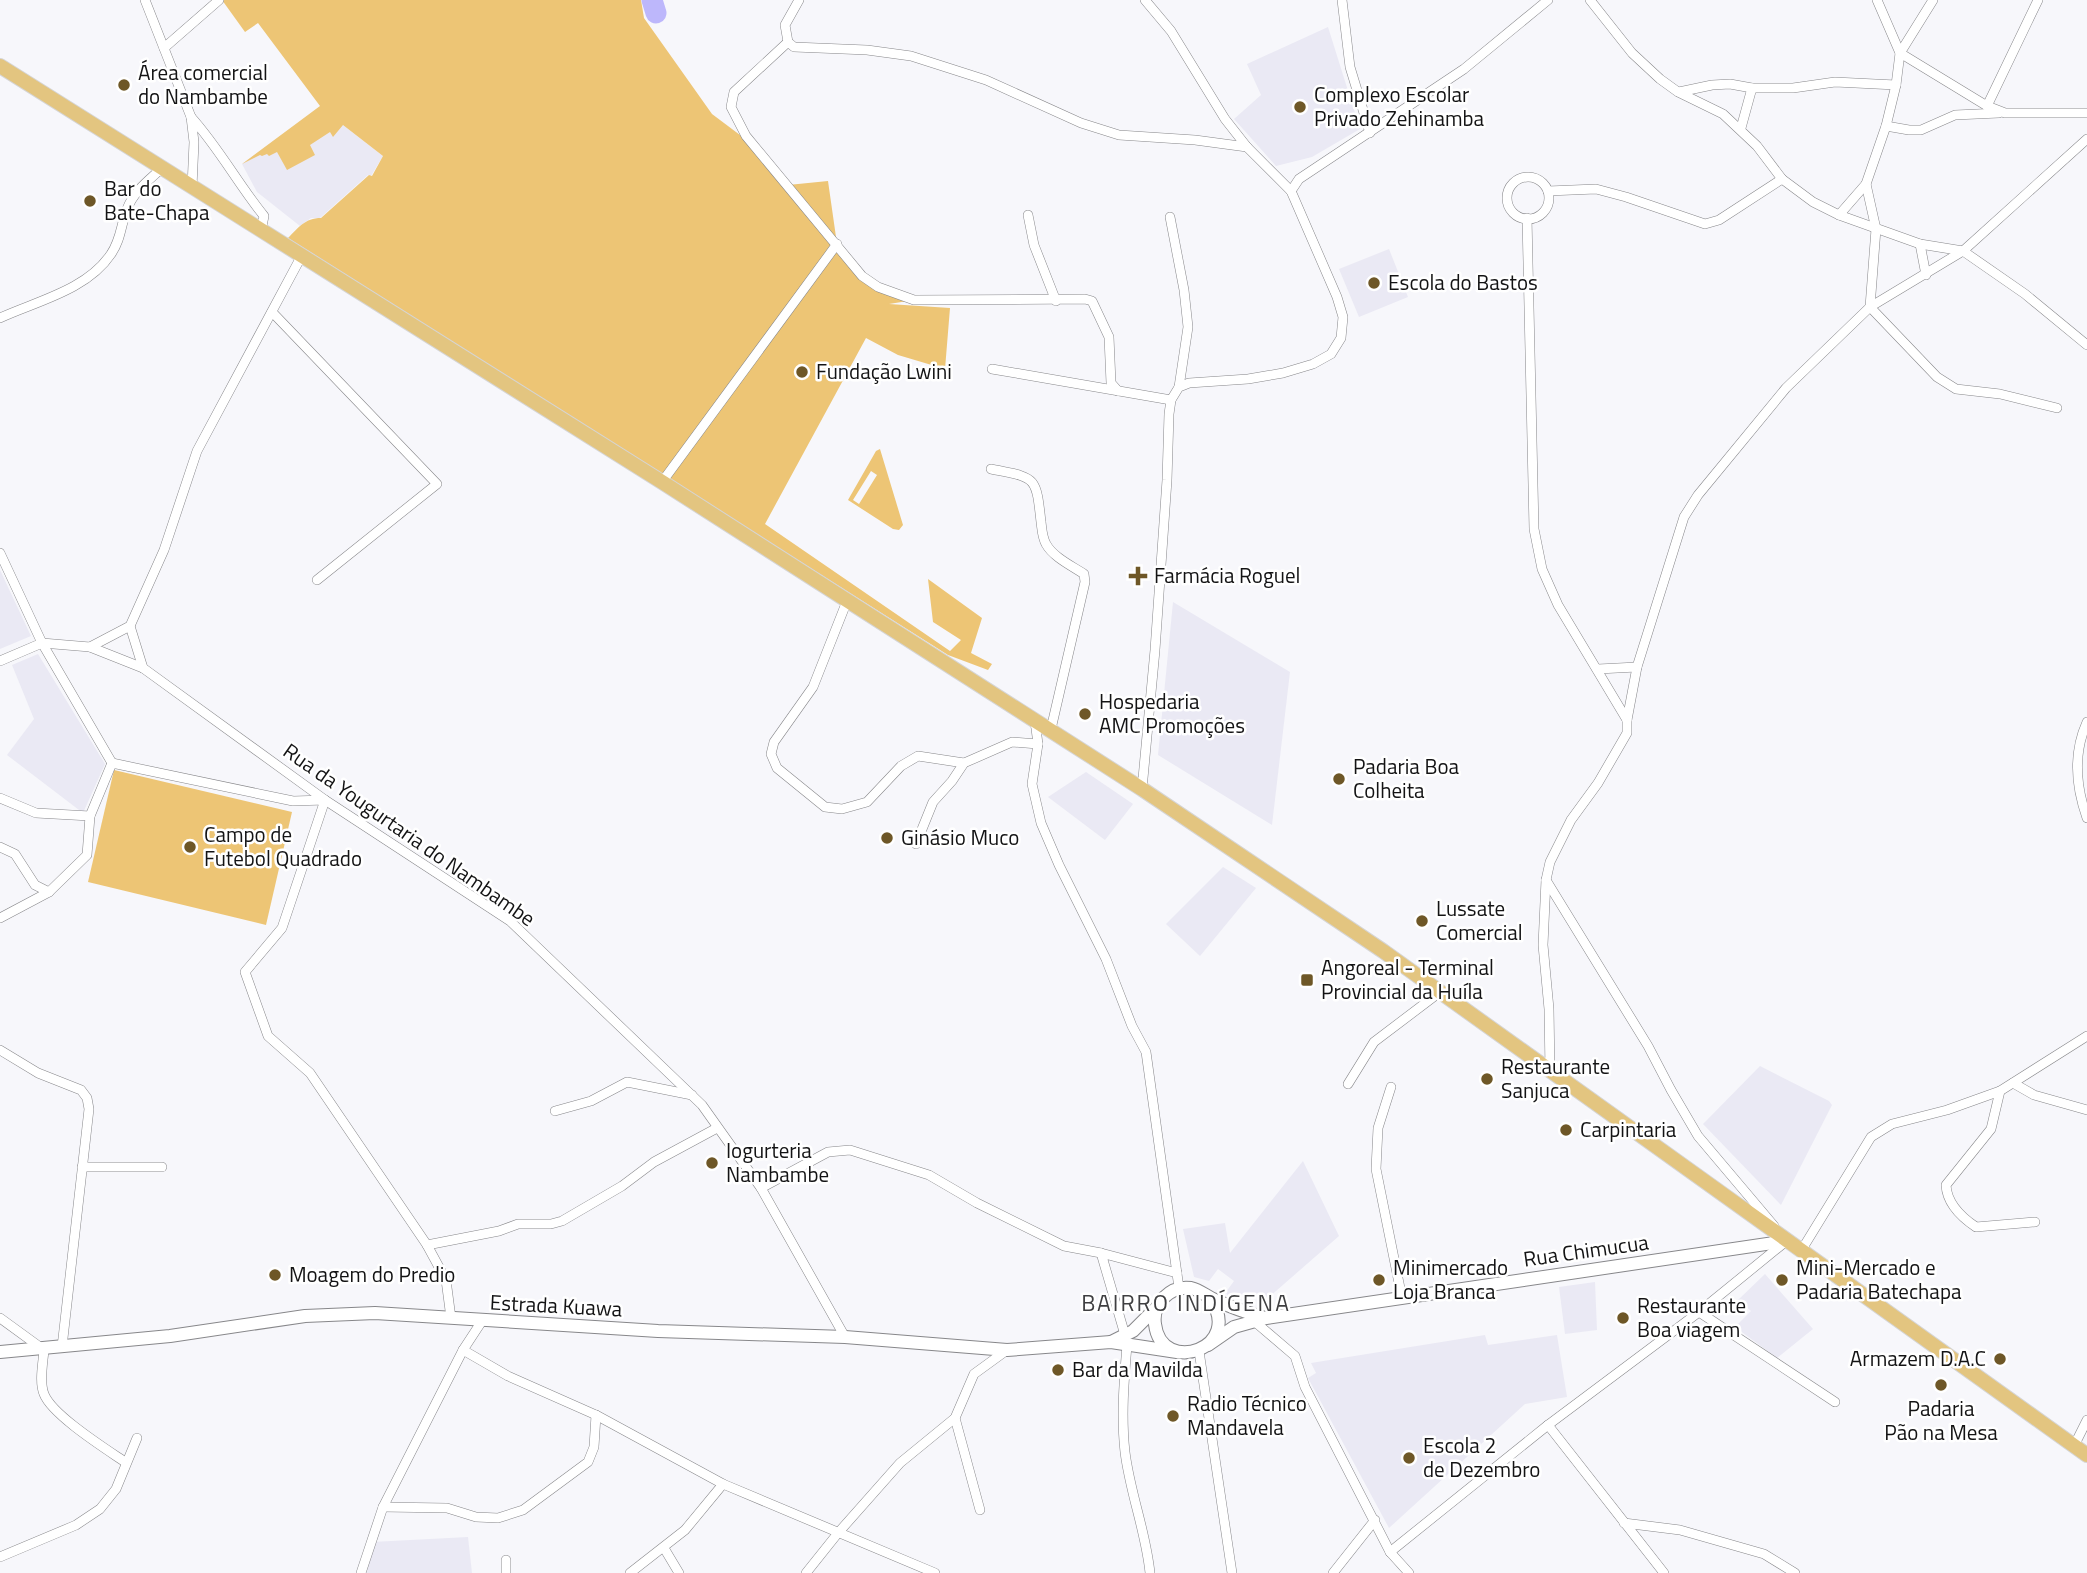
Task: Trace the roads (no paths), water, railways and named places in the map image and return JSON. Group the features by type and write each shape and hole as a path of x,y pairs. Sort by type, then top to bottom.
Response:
{"main road":[{"path":"0,66 662,482 1142,789 1440,992 2087,1455"}],"street":[{"path":"145,0 191,117 194,142 192,187"},
{"path":"164,48 219,0"},
{"path":"799,0 785,25 788,42 794,47 867,50 911,56 986,80 1081,123 1119,135 1195,140 1247,147"},
{"path":"1145,0 1171,31 1225,119 1247,147 1291,191 1343,317 1341,338 1331,354 1313,364 1271,375 1189,383 1179,387"},
{"path":"1342,0 1350,67 1370,133"},
{"path":"1291,191 1299,179 1464,69 1548,0"},
{"path":"1590,0 1632,53 1660,79 1678,92 1723,114 1741,128 1782,179 1813,202 1839,215 1920,244 1963,251 2025,294 2087,345"},
{"path":"1877,0 1900,53 1987,106 2005,113"},
{"path":"1839,215 1866,184 1886,126 1900,53 1933,0"},
{"path":"1987,106 2038,0"},
{"path":"788,42 734,92 731,107 746,136 862,276 878,287 914,300 1092,301 1109,337 1111,383 1118,391"},
{"path":"1678,92 1721,84 1752,88 1793,88 1835,82 1896,85"},
{"path":"1741,128 1752,88"},
{"path":"1886,126 1921,130 1955,115 2087,113"},
{"path":"191,117 213,141 237,181 264,216 261,231"},
{"path":"1550,1071 1549,1009 1543,945 1546,880 1550,862 1571,820 1598,783 1627,733 1637,667 1684,517 1698,495 1786,388 1870,307 1963,251 2087,139"},
{"path":"0,318 72,287 95,272 119,241 126,210 135,193 162,168"},
{"path":"1533,177 1540,180 1548,191 1545,210 1540,215 1527,218 1520,216 1510,207 1510,187 1520,178 1533,177"},
{"path":"1548,191 1596,190 1626,197 1705,225 1719,220 1782,179"},
{"path":"1866,184 1876,229 1870,307 1937,377 1956,389 2000,394 2057,408"},
{"path":"1028,215 1034,245 1056,301"},
{"path":"1142,789 1155,650 1171,400 1179,387 1188,327 1170,217"},
{"path":"1527,218 1534,529 1542,569 1558,605 1627,720"},
{"path":"662,482 837,244"},
{"path":"1920,244 1926,275"},
{"path":"90,647 130,626 164,550 197,451 301,257"},
{"path":"272,312 437,484 317,580"},
{"path":"992,369 1171,400"},
{"path":"990,469 1025,476 1032,481 1038,490 1046,544 1084,574 1086,582 1051,729"},
{"path":"0,553 42,643 112,763 293,801 325,800 282,928 245,972 268,1035 310,1073 427,1245 446,1280 451,1318"},
{"path":"847,601 813,687 774,742 771,754 777,768 797,787 825,807 842,809 867,802 901,766 918,756 964,763 1012,742 1038,744"},
{"path":"130,626 143,668"},
{"path":"0,661 42,643"},
{"name":"Rua da Yougurtaria do Nambambe","path":"42,643 90,647 143,668 325,800 510,921 702,1105 761,1188 845,1337"},
{"path":"1598,669 1637,667"},
{"path":"1035,719 1038,744 1032,784 1041,823 1106,959 1132,1026 1146,1052 1179,1289 1161,1299 1154,1319 1155,1330 1168,1347 1177,1352"},
{"path":"2087,722 2082,733 2078,786 2087,818"},
{"path":"0,918 50,892 87,855 90,816 112,763"},
{"path":"916,844 933,802 964,763"},
{"path":"0,799 36,813 90,816"},
{"path":"0,847 15,854 35,885 50,892"},
{"path":"1390,1552 1548,1425 1699,1312 1787,1241 1698,1136 1648,1046 1546,880"},
{"path":"1348,1084 1374,1042 1440,992"},
{"path":"1801,1251 1871,1137 1892,1124 1947,1110 2000,1091 2087,1035"},
{"path":"0,1050 38,1073 81,1090 87,1098 89,1109 62,1347"},
{"path":"555,1111 591,1101 627,1082 692,1095"},
{"path":"2013,1083 2034,1095 2087,1110"},
{"path":"1391,1087 1378,1128 1376,1169 1402,1298"},
{"path":"2000,1091 1992,1129 1946,1185 1946,1196 1952,1206 1976,1227 2035,1222"},
{"path":"427,1245 499,1231 518,1224 551,1224 562,1221 622,1186 654,1162 717,1128"},
{"path":"761,1188 828,1152 850,1150 929,1175 977,1203 1064,1246 1177,1273"},
{"path":"82,1167 162,1167"},
{"name":"Rua Chimucua","path":"1203,1348 1234,1327 1260,1320 1787,1241"},
{"path":"1101,1253 1126,1340 1122,1413 1125,1455 1148,1549 1150,1573"},
{"name":"Rua Chimucua","path":"1179,1289 1200,1291 1260,1320"},
{"path":"1126,1340 1177,1352 1188,1353 1203,1348 1218,1327 1219,1316 1209,1297"},
{"path":"1126,1340 1156,1309"},
{"path":"1699,1312 1835,1402"},
{"name":"Estrada Kuawa","path":"0,1352 44,1350 170,1336 305,1316 375,1313 482,1321 845,1337 1007,1350 1126,1340"},
{"path":"0,1318 44,1350 44,1396 63,1416 125,1462"},
{"path":"1260,1320 1295,1356 1305,1387 1390,1552 1409,1573"},
{"path":"361,1573 383,1507 463,1350 482,1321"},
{"path":"1203,1348 1232,1573"},
{"path":"463,1350 508,1376 596,1415 723,1484 935,1573"},
{"path":"806,1573 901,1463 955,1418 974,1374 1007,1350"},
{"path":"383,1507 447,1508 476,1517 498,1518 523,1510 588,1462 594,1447 596,1415"},
{"path":"955,1418 980,1510"},
{"path":"2074,1446 2087,1420"},
{"path":"1548,1425 1664,1573"},
{"path":"0,1557 76,1525 100,1509 116,1489 136,1438"},
{"path":"629,1573 685,1530 723,1484"},
{"path":"1333,1573 1375,1520"},
{"path":"1624,1523 1680,1530 1764,1554 1795,1573"},
{"path":"664,1548 679,1573"},
{"path":"506,1560 506,1573"}],"waterway":[{"path":"652,0 656,13"}],"place":[{"name":"Área comercial do Nambambe","path":"124,85"},
{"name":"Complexo Escolar Privado Zehinamba","path":"1300,107"},
{"name":"Bar do Bate-Chapa","path":"90,201"},
{"name":"Escola do Bastos","path":"1374,283"},
{"name":"Fundação Lwini","path":"802,372"},
{"name":"Farmácia Roguel","path":"1138,576"},
{"name":"Hospedaria AMC Promoções","path":"1085,714"},
{"name":"Padaria Boa Colheita","path":"1339,779"},
{"name":"Ginásio Muco","path":"887,838"},
{"name":"Campo de Futebol Quadrado","path":"190,847"},
{"name":"Lussate Comercial","path":"1422,921"},
{"name":"Angoreal - Terminal Provincial da Huíla","path":"1307,980"},
{"name":"Restaurante Sanjuca","path":"1487,1079"},
{"name":"Carpintaria","path":"1566,1130"},
{"name":"Iogurteria Nambambe","path":"712,1163"},
{"name":"Moagem do Predio","path":"275,1275"},
{"name":"Minimercado Loja Branca","path":"1379,1280"},
{"name":"Mini-Mercado e Padaria Batechapa","path":"1782,1280"},
{"name":"Restaurante Boa viagem","path":"1623,1318"},
{"name":"Armazem D.A.C","path":"2000,1359"},
{"name":"Bar da Mavilda","path":"1058,1370"},
{"name":"Padaria Pão na Mesa","path":"1941,1385"},
{"name":"Radio Técnico Mandavela","path":"1173,1416"},
{"name":"Escola 2 de Dezembro","path":"1409,1458"}],"district":[{"name":"BAIRRO INDÍGENA","path":"1186,1303"}]}
